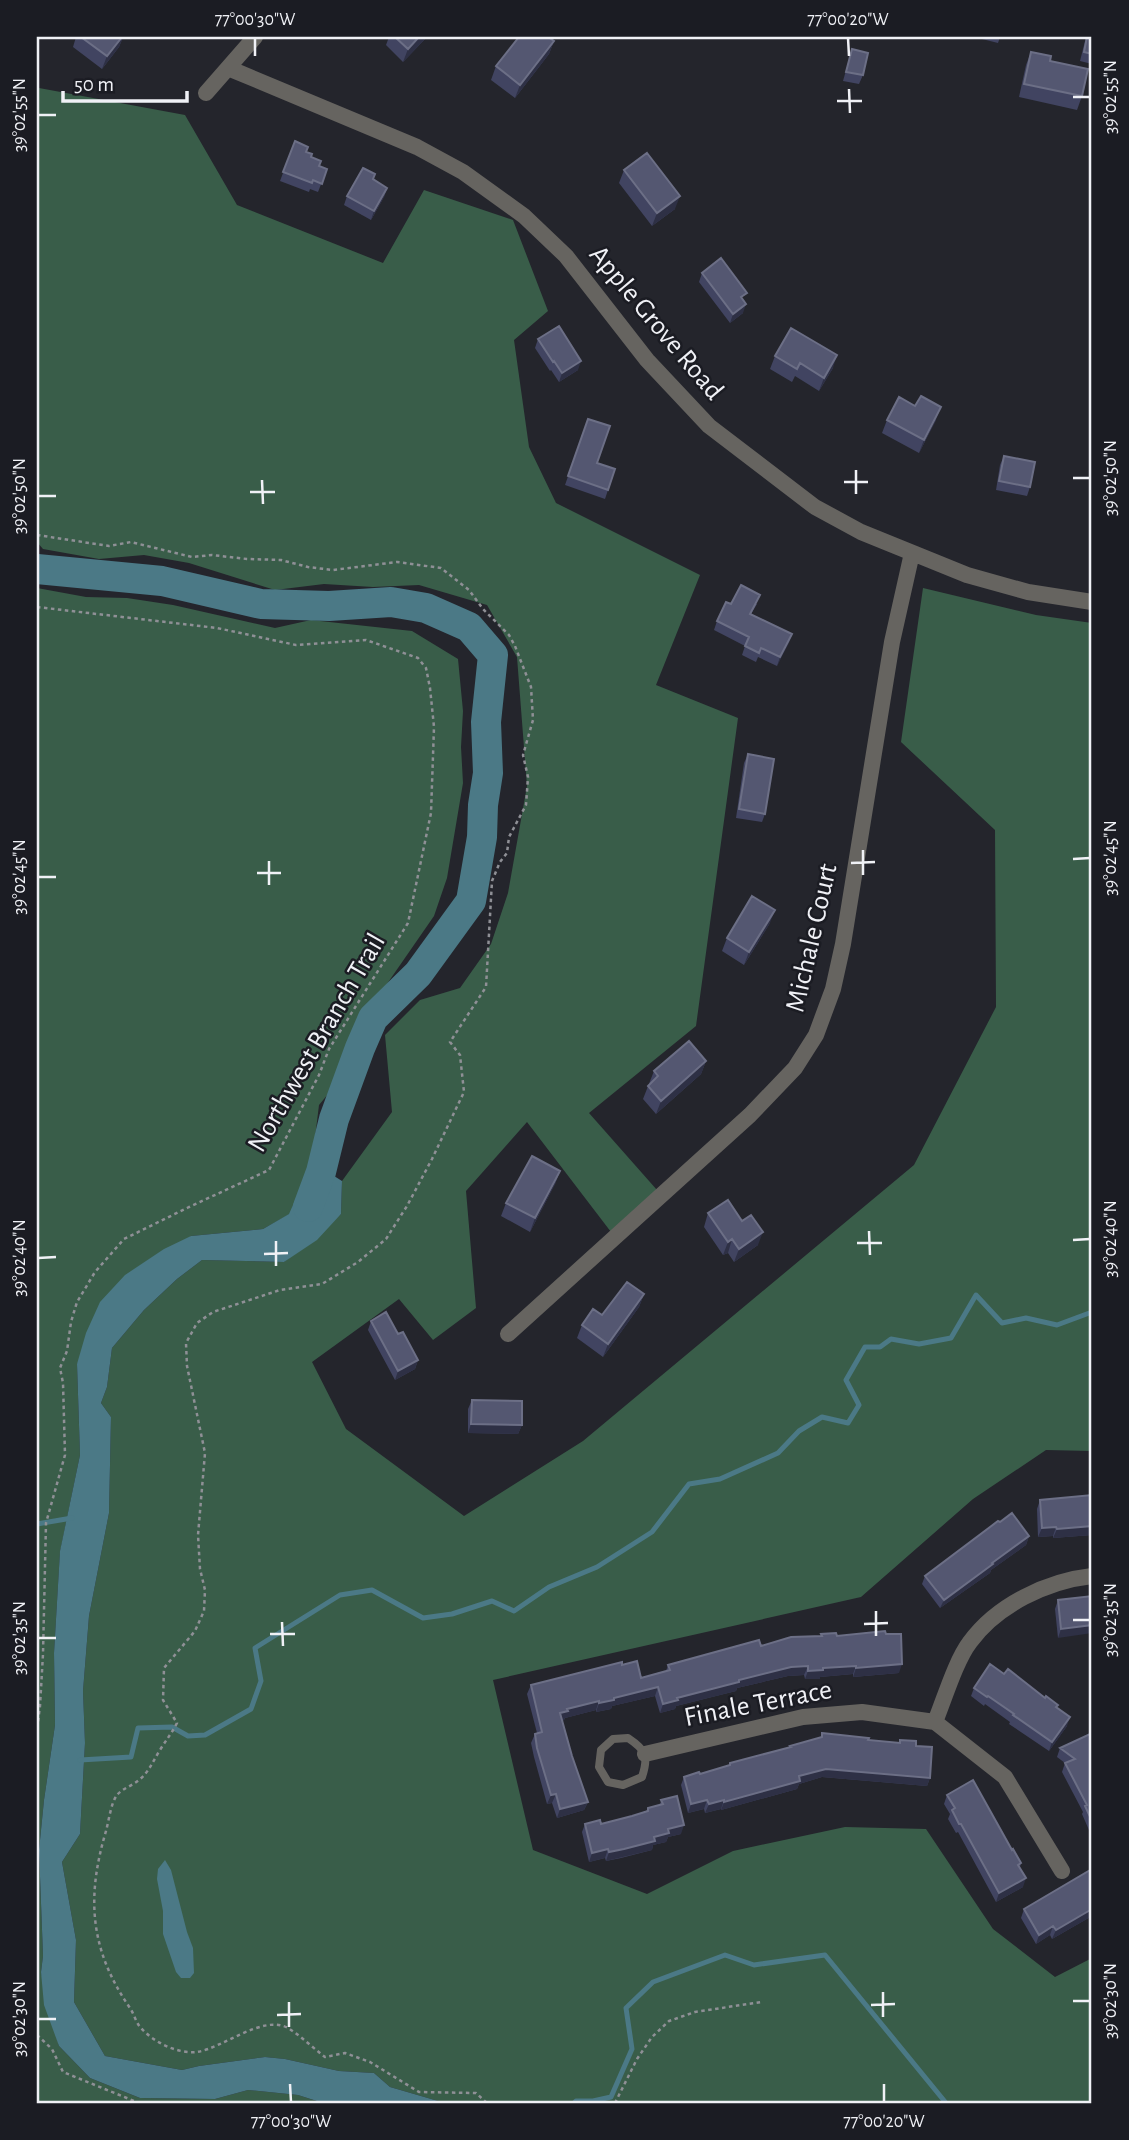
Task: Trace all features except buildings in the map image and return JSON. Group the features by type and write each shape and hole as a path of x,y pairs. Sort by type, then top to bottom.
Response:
{"street":[{"path":"206,93 255,37"},
{"name":"Apple Grove Road","path":"228,68 417,147 473,179 524,216 566,256 647,360 709,426 815,507 861,532 967,575 1028,592 1092,602"},
{"name":"Michale Court","path":"508,1334 750,1115 795,1068 816,1035 833,989 844,944 892,642 912,553"},
{"path":"1062,1871 1005,1777 935,1722 969,1643 998,1614 1034,1592 1080,1577 1092,1576"},
{"name":"Finale Terrace","path":"645,1754 803,1717 862,1712 935,1722"}],"lane":[{"path":"628,1738 642,1747 645,1754 647,1763 642,1777 622,1785 608,1782 599,1767 601,1750 612,1740 628,1738"}],"path":[{"path":"37,535 109,546 131,542 192,557 212,555 281,560 333,570 397,562 441,568 469,590 483,609 509,635 516,646 531,687 533,720 523,755 528,776 526,804 509,838 507,853 492,881 486,987 450,1042 460,1055 464,1091 432,1159 386,1239 358,1262 322,1284 280,1290 213,1312 197,1323 186,1343 187,1366 205,1453 198,1535 200,1569 205,1590 204,1611 195,1631 164,1668 163,1700 177,1723 151,1767 137,1782 116,1796 97,1869 94,1916 101,1955 107,1970 140,2026 167,2048 197,2052 265,2025 285,2026 326,2057 345,2053 370,2062 419,2092 475,2093 487,2103"},
{"name":"Northwest Branch Trail","path":"37,607 217,628 296,645 366,640 418,658 426,668 434,727 430,813 408,923 329,1049 319,1075 269,1170 124,1239 95,1272 77,1302 67,1351 60,1368 63,1382 65,1455 46,1523 43,1654 37,1730"},
{"path":"615,2103 637,2059 652,2037 668,2021 695,2012 761,2002"},
{"path":"37,2035 52,2049 63,2072 139,2103"}],"green space":[{"path":"37,72 39,88 185,115 237,205 383,263 424,190 513,220 548,311 514,340 529,447 556,503 700,575 656,685 738,718 696,1026 589,1113 657,1190 611,1232 527,1122 466,1191 476,1308 433,1340 399,1299 312,1362 346,1429 464,1516 583,1441 914,1165 996,1007 995,830 901,742 923,588 1036,615 1092,623 1092,1451 1046,1450 973,1499 861,1597 493,1680 533,1850 647,1894 733,1851 845,1827 926,1829 993,1929 1055,1977 1092,1958 1092,2103 445,2103 390,2087 374,2073 339,2071 285,2059 265,2057 182,2070 105,2056 74,2002 76,1940 62,1862 80,1834 85,1743 83,1691 89,1616 109,1513 111,1417 101,1403 107,1387 112,1348 144,1310 202,1260 284,1262 341,1214 342,1181 392,1112 385,1035 420,1000 460,988 491,944 508,893 527,786 517,657 487,605 419,585 373,587 324,584 275,590 189,563 144,555 99,559 43,549 37,542"},
{"path":"37,588 86,597 127,598 173,605 275,628 311,620 412,631 458,659 463,711 463,783 447,878 434,916 380,994 338,1082 319,1105 312,1162 290,1214 263,1229 191,1236 77,1364 80,1455 60,1552 54,1653 55,1725 39,1850 43,1956 41,1972 59,2046 90,2078 140,2098 215,2099 248,2090 298,2095 323,2103 37,2103"}],"water":[{"path":"312,1162 342,1181 341,1214 317,1240 284,1262 202,1260 144,1310 112,1348 107,1387 101,1403 111,1417 109,1513 89,1616 83,1691 85,1743 80,1834 62,1862 76,1940 74,2002 105,2056 182,2070 265,2057 285,2059 339,2071 374,2073 390,2087 445,2103 323,2103 298,2095 248,2090 215,2099 140,2098 90,2078 59,2046 44,2005 41,1972 43,1956 39,1850 55,1725 54,1653 60,1551 80,1455 77,1364 86,1333 100,1302 125,1275 164,1249 191,1236 263,1229 289,1214"},
{"path":"165,1860 171,1870 193,1948 194,1973 190,1978 181,1978 176,1972 163,1934 163,1911 157,1879 158,1869"}],"waterway":[{"path":"37,569 162,581 261,604 329,606 391,602 426,608 469,627 493,655 486,722 488,773 482,837 471,901 418,974 373,1018 334,1119 321,1172 308,1207"},
{"path":"80,1760 131,1757 138,1728 172,1727 188,1736 205,1735 251,1709 261,1681 255,1648 340,1595 372,1590 423,1618 452,1614 492,1601 514,1611 549,1587 597,1567 652,1532 689,1484 720,1479 778,1453 799,1431 822,1417 848,1423 859,1405 846,1380 865,1347 880,1347 891,1339 919,1344 951,1338 976,1295 1002,1323 1026,1318 1057,1325 1092,1312"},
{"path":"37,1524 72,1518"},
{"path":"574,2103 611,2097 632,2049 626,2008 653,1982 725,1955 754,1965 825,1955 946,2103"}]}
